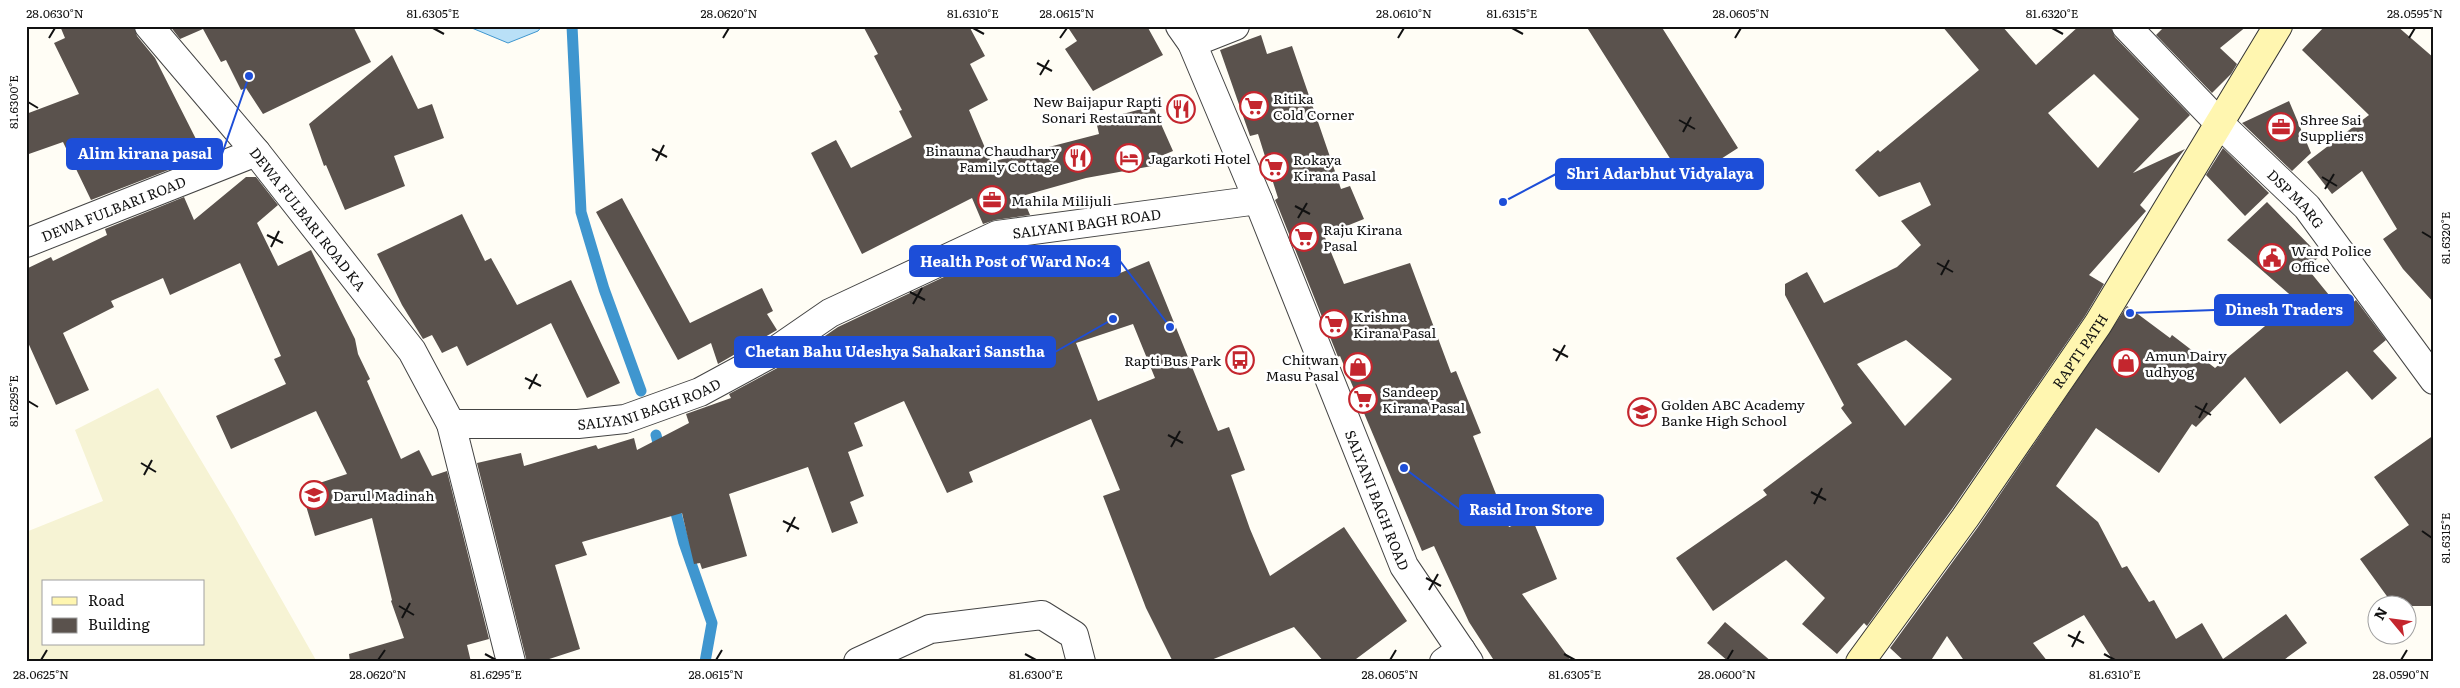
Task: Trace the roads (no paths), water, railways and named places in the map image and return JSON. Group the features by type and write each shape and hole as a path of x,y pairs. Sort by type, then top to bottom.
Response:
{"main road":[{"name":"RAPTI PATH","path":"1860,662 1964,518 2098,324 2278,26"}],"street":[{"name":"DEWA FULBARI ROAD KA","path":"149,26 256,152 412,351 451,424 511,662"},
{"path":"1235,26 1186,35 1258,200"},
{"name":"DSP MARG","path":"2126,26 2219,123 2307,207 2434,380"},
{"name":"DEWA FULBARI ROAD","path":"26,243 256,152"},
{"name":"SALYANI BAGH ROAD","path":"451,424 578,424 626,419 700,392 772,353 830,314 997,235 1258,200 1404,566 1458,658"},
{"path":"858,662 930,629 1042,615 1074,635 1081,662"}],"water":[{"path":"467,26 542,26 538,31 508,43"}],"waterway":[{"path":"572,26 581,212 604,289 641,391"},
{"path":"656,435 661,455"},
{"path":"673,502 684,543 712,623 705,662"}],"place":[{"name":"Alim kirana pasal","path":"249,76"},
{"name":"Ritika Cold Corner","path":"1254,106"},
{"name":"New Baijapur Rapti Sonari Restaurant","path":"1181,109"},
{"name":"Shree Sai Suppliers","path":"2281,127"},
{"name":"Binauna Chaudhary Family Cottage","path":"1078,158"},
{"name":"Jagarkoti Hotel","path":"1129,158"},
{"name":"Rokaya Kirana Pasal","path":"1274,167"},
{"name":"Mahila Milijuli","path":"992,200"},
{"name":"Shri Adarbhut Vidyalaya","path":"1503,202"},
{"name":"Raju Kirana Pasal","path":"1304,237"},
{"name":"Ward Police Office","path":"2272,258"},
{"name":"Dinesh Traders","path":"2130,313"},
{"name":"Chetan Bahu Udeshya Sahakari Sanstha","path":"1113,319"},
{"name":"Krishna Kirana Pasal","path":"1334,324"},
{"name":"Health Post of Ward No:4","path":"1170,327"},
{"name":"Rapti Bus Park","path":"1240,360"},
{"name":"Amun Dairy udhyog","path":"2126,363"},
{"name":"Chitwan Masu Pasal","path":"1358,367"},
{"name":"Sandeep Kirana Pasal","path":"1363,399"},
{"name":"Golden ABC Academy Banke High School","path":"1642,412"},
{"name":"Rasid Iron Store","path":"1404,468"},
{"name":"Darul Madinah","path":"314,495"}]}
